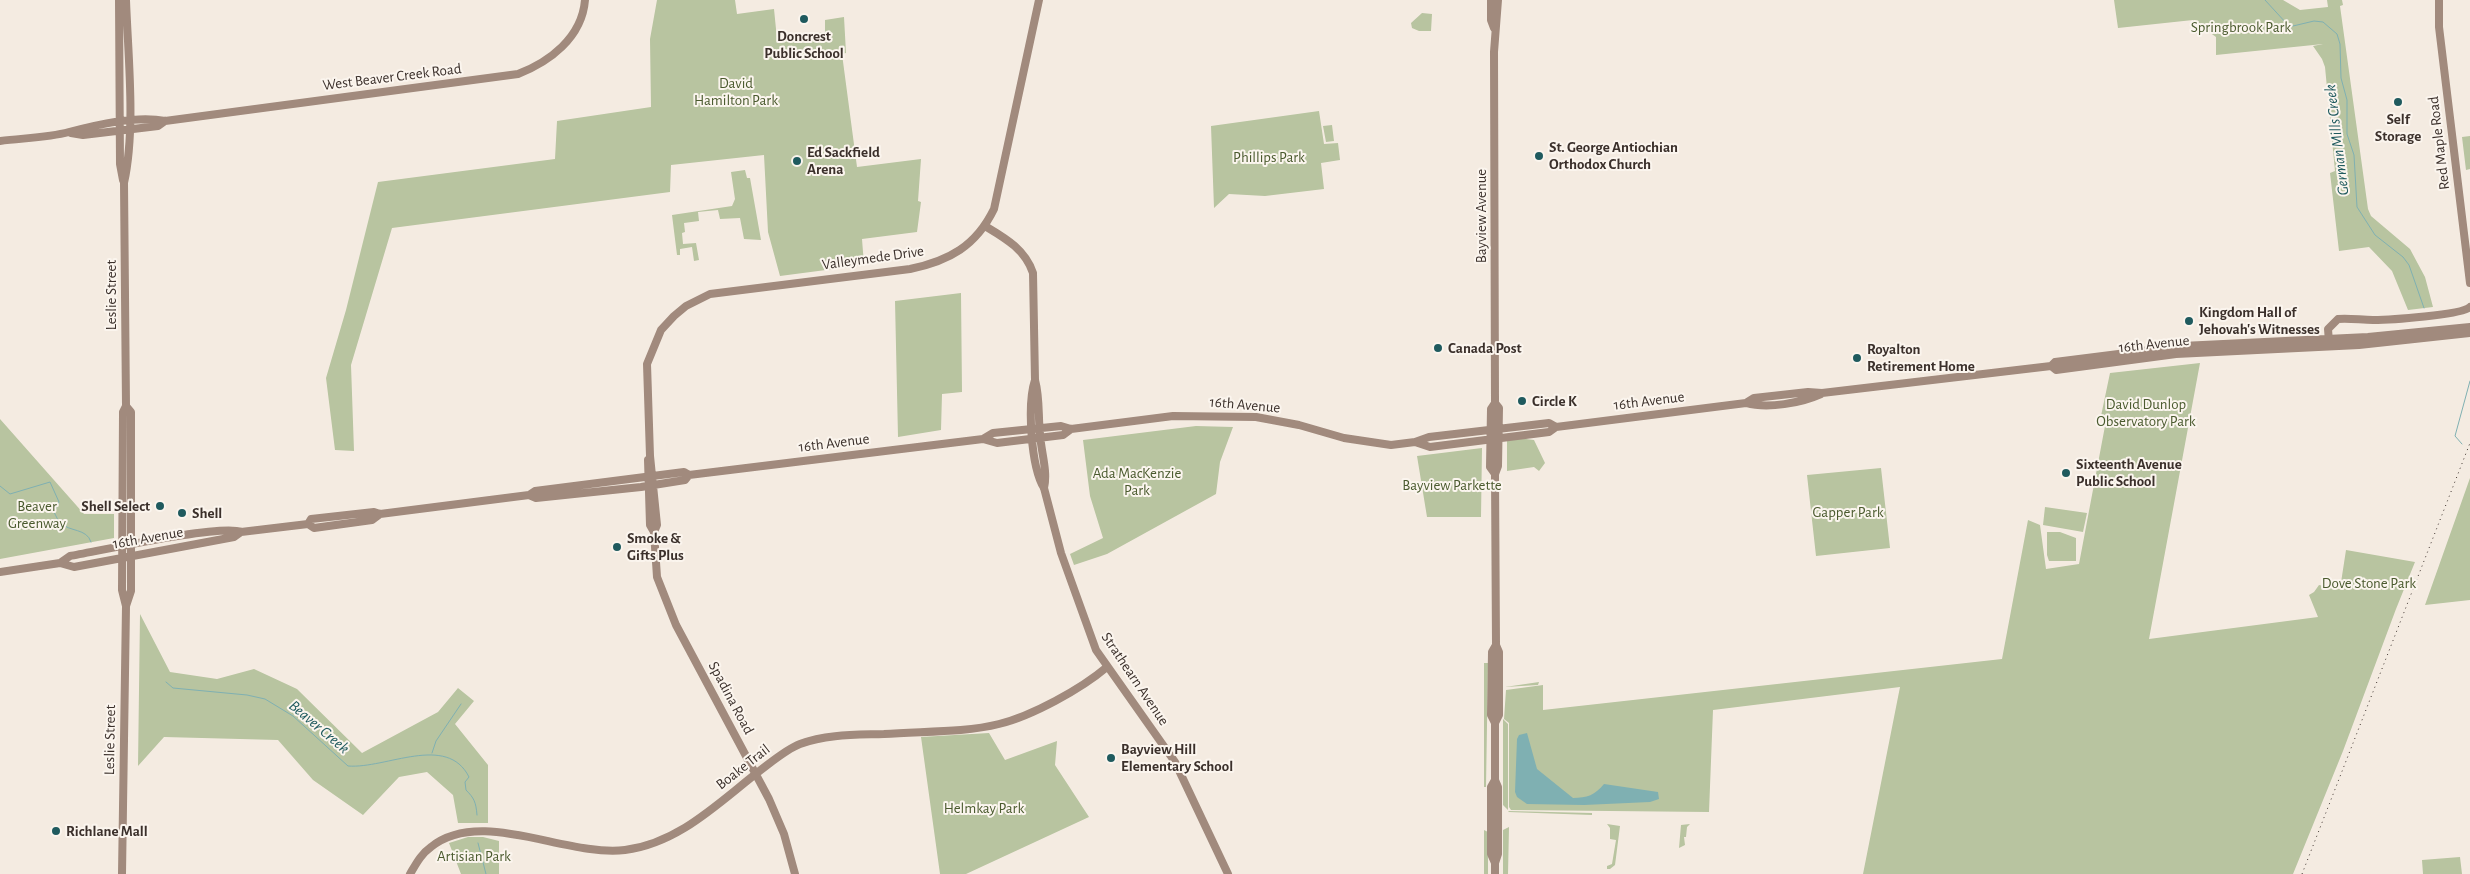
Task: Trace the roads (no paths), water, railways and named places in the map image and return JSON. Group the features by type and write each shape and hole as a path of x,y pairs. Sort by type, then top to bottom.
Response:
{"main road":[{"name":"Leslie Street","path":"119,0 124,126"},
{"name":"Leslie Street","path":"126,0 124,126 120,164 124,183 126,406 123,412 122,547 126,556"},
{"name":"West Beaver Creek Road","path":"0,141 69,133 84,135 156,119 165,121 518,74 548,61 568,40 578,23 585,0"},
{"name":"Valleymede Drive","path":"650,476 647,364 661,330 686,306 718,292 910,268 938,262 964,249 985,226 994,209 1039,0"},
{"name":"Bayview Avenue","path":"1491,0 1491,20 1494,28 1495,403 1491,409 1490,467 1495,474"},
{"name":"Bayview Avenue","path":"1494,28 1498,19 1498,0"},
{"name":"Red Maple Road","path":"2439,0 2439,27 2470,283"},
{"name":"Strathearn Avenue","path":"985,226 1016,246 1028,260 1033,272 1035,380 1032,390 1036,438 1046,479 1044,488 1061,553 1089,635 1107,667 1175,762 1228,874"},
{"path":"2329,342 2328,329 2338,319 2390,319 2434,315 2470,308"},
{"name":"16th Avenue","path":"2329,342 2470,327"},
{"name":"16th Avenue","path":"1415,442 1430,447 1490,438 1499,433 1549,423 1556,427 1746,403 1756,406 1809,399 1822,393 2051,366 2056,370 2176,354 2470,333"},
{"name":"Bayview Avenue","path":"1495,403 1499,408 1498,466 1495,474 1496,645 1492,652 1491,715 1495,723 1495,780 1491,787 1491,854 1495,863 1495,874"},
{"name":"Leslie Street","path":"122,874 126,606 122,590 126,556 130,545 131,412 126,406"},
{"name":"16th Avenue","path":"60,563 70,556 233,529 241,532 308,524 314,528 372,520 380,514 529,495 535,491 684,472 689,475 983,439 994,433 1036,428 1060,426 1071,429 1173,416 1214,414 1256,417 1344,438 1384,445 1415,442 1429,437 1490,429 1499,433"},
{"name":"16th Avenue","path":"983,439 997,443 1063,435 1071,429"},
{"name":"16th Avenue","path":"529,495 536,498 651,485 685,480 689,475"},
{"name":"Spadina Road","path":"650,476 650,525 654,532 658,577 666,604 756,774 782,830 795,874"},
{"name":"16th Avenue","path":"0,572 60,563 74,567 234,537 241,532"},
{"name":"Boake Trail","path":"410,874 420,857 431,847 447,836 470,831 490,831 570,846 610,851 657,843 695,822 786,752 817,739 1001,724 1060,698 1107,667"}],"water":[{"path":"1527,733 1537,769 1573,798 1590,795 1604,784 1658,792 1659,799 1650,802 1584,805 1527,804 1517,797 1515,792 1517,739 1519,735"}],"waterway":[{"name":"German Mills Creek","path":"2265,0 2287,24 2293,26 2314,21 2323,22 2337,34 2340,44 2341,78 2347,100 2347,134 2354,155 2357,207 2375,235 2403,257 2409,265 2424,308"},
{"name":"German Mills Creek","path":"2462,444 2455,436 2470,381"},
{"name":"Beaver Creek","path":"0,486 10,494 50,482 59,502 54,512 58,520 64,526 86,534 91,542"},
{"name":"Beaver Creek","path":"166,682 173,688 247,695 265,699 293,716 348,766 363,766 414,756 431,755 446,757 459,764 469,777 465,782 466,790 474,801 477,815"},
{"path":"432,753 436,741 461,704"},
{"name":"Beaver Creek","path":"478,843 486,874"}],"railway":[{"path":"2302,874 2470,443"}],"place":[{"name":"Doncrest Public School","path":"804,19"},
{"name":"Self Storage","path":"2398,102"},
{"name":"St. George Antiochian Orthodox Church","path":"1539,156"},
{"name":"Ed Sackfield Arena","path":"797,161"},
{"name":"Kingdom Hall of Jehovah's Witnesses","path":"2189,321"},
{"name":"Canada Post","path":"1438,348"},
{"name":"Royalton Retirement Home","path":"1857,358"},
{"name":"Circle K","path":"1522,401"},
{"name":"Sixteenth Avenue Public School","path":"2066,473"},
{"name":"Shell Select","path":"160,506"},
{"name":"Shell","path":"182,513"},
{"name":"Smoke & Gifts Plus","path":"617,547"},
{"name":"Bayview Hill Elementary School","path":"1111,758"},
{"name":"Richlane Mall","path":"56,831"}],"park label":[{"name":"Springbrook Park","path":"2241,27"},
{"name":"David Hamilton Park","path":"736,92"},
{"name":"Phillips Park","path":"1269,157"},
{"name":"David Dunlop Observatory Park","path":"2146,412"},
{"name":"Ada MacKenzie Park","path":"1137,482"},
{"name":"Bayview Parkette","path":"1452,485"},
{"name":"Gapper Park","path":"1848,512"},
{"name":"Beaver Greenway","path":"37,514"},
{"name":"Dove Stone Park","path":"2369,583"},
{"name":"Helmkay Park","path":"984,808"},
{"name":"Artisian Park","path":"474,856"}]}
